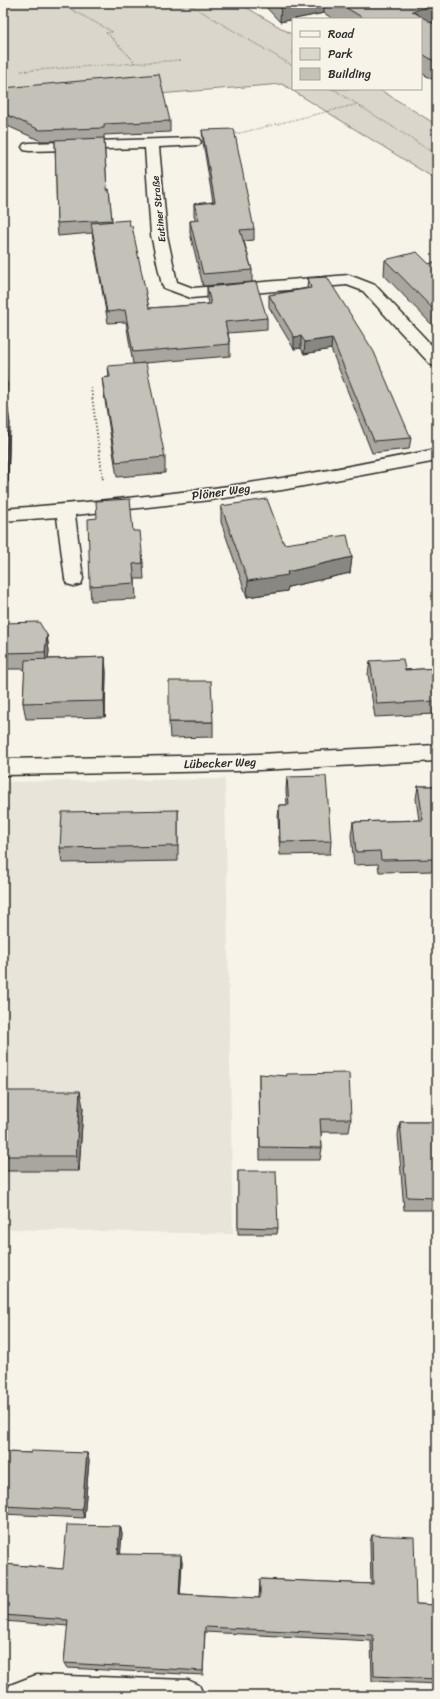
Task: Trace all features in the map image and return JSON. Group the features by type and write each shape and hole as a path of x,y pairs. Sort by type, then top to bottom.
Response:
{"street":[{"path":"29,147 194,142"},
{"name":"Eutiner Straße","path":"152,143 159,235 170,285 191,293 350,280 369,288 437,361"},
{"name":"Plöner Weg","path":"3,515 107,506 321,478 437,454"},
{"path":"64,510 74,579"},
{"name":"Lübecker Weg","path":"3,767 237,763 437,753"},
{"path":"22,1696 36,1692 67,1691 188,1696"}],"path":[{"path":"58,3 113,32 107,33 133,60 134,63"},
{"path":"187,3 292,65"},
{"path":"20,71 181,60"},
{"path":"334,90 437,155"},
{"path":"194,142 205,138 224,137 358,104"},
{"path":"91,388 107,506"}],"shaded area":[{"path":"225,779 233,1234 3,1229 3,782"}],"green space":[{"path":"3,3 239,3 292,34 292,90 381,90 437,125 437,180 282,84 10,106 3,136"}],"building":[{"path":"338,3 437,3 437,5 412,11 437,26 437,63 422,54 422,18 363,18"},
{"path":"159,74 170,121 104,124 104,128 40,130 3,113 3,88"},
{"path":"234,129 254,229 240,230 252,270 203,274 190,221 199,220 194,204 215,202 202,130"},
{"path":"104,138 107,190 109,189 112,220 57,223 55,140"},
{"path":"129,220 130,226 132,226 149,308 211,304 207,287 256,282 267,318 225,322 230,344 133,352 125,310 107,312 91,223"},
{"path":"417,252 429,264 436,261 437,262 437,313 385,260"},
{"path":"327,277 374,352 411,438 374,441 332,338 305,342 301,336 294,337 269,295 311,288 308,278"},
{"path":"146,363 165,457 116,462 102,378 110,377 108,366"},
{"path":"3,370 5,370 4,410 8,409 6,468 3,468"},
{"path":"130,499 133,531 140,531 143,563 133,564 135,583 90,586 88,519 97,518 96,501"},
{"path":"267,499 284,544 347,535 352,557 287,572 288,575 248,581 221,506"},
{"path":"39,622 47,635 45,652 3,653 3,623"},
{"path":"105,657 104,701 23,703 25,660"},
{"path":"403,659 405,670 437,668 437,701 377,704 370,661"},
{"path":"169,681 211,681 213,722 169,722"},
{"path":"326,776 331,841 280,842 279,805 289,805 287,777"},
{"path":"418,786 437,786 437,859 381,860 380,851 356,852 353,822 423,820"},
{"path":"178,810 178,846 60,848 62,812"},
{"path":"349,1073 351,1119 320,1119 322,1148 260,1147 259,1074 287,1076 286,1074"},
{"path":"3,1091 80,1091 76,1156 3,1156"},
{"path":"400,1122 437,1122 437,1198 407,1197"},
{"path":"238,1171 276,1171 278,1228 238,1227"},
{"path":"31,1451 87,1453 82,1510 3,1506 3,1452 31,1453"},
{"path":"67,1525 120,1526 118,1554 181,1555 179,1594 260,1598 260,1579 373,1584 372,1535 414,1537 416,1604 437,1605 437,1679 374,1676 373,1635 205,1627 203,1671 64,1663 68,1620 3,1615 3,1564 63,1569"}]}
